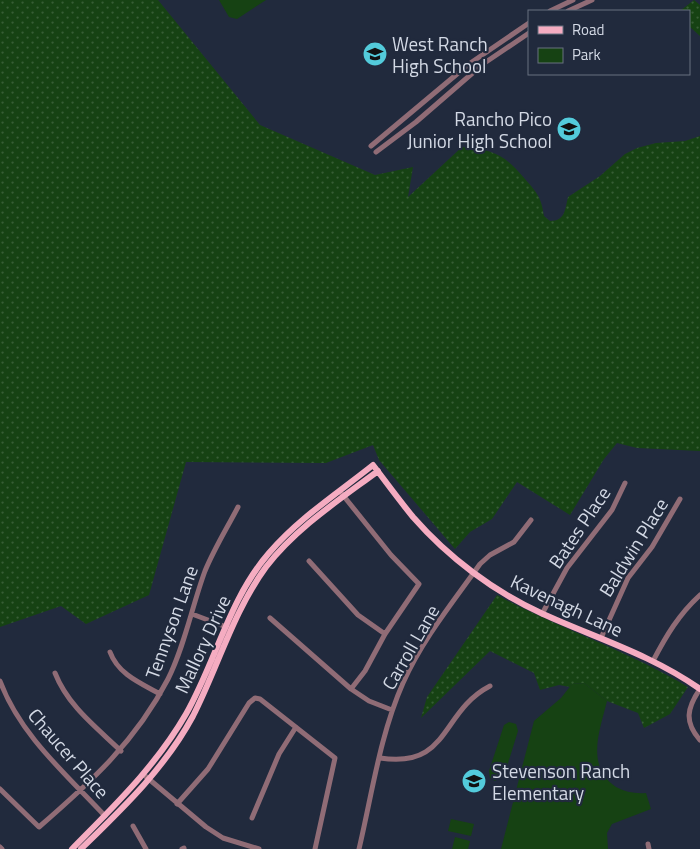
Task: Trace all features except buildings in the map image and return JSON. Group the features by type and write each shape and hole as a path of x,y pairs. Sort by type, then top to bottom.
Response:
{"main road":[{"name":"Mallory Drive","path":"72,849 147,777 186,713 229,628 241,593 269,553 302,520 342,494 376,468"},
{"name":"Kavenagh Lane","path":"376,468 413,517 474,573 516,601 542,614 654,661 700,689"},
{"path":"81,849 147,777"}],"street":[{"path":"552,10 573,0"},
{"path":"570,10 592,0"},
{"path":"371,146 469,64 528,24"},
{"path":"376,152 416,122 483,64 528,34"},
{"name":"Bates Place","path":"542,614 567,568 612,510 625,482"},
{"path":"342,494 391,555 418,584 385,634 365,671 351,690"},
{"name":"Baldwin Place","path":"601,638 628,578 652,547 680,499"},
{"name":"Tennyson Lane","path":"0,789 39,827 81,790 121,750 160,694 178,654 214,552 238,507"},
{"name":"Carroll Lane","path":"359,849 392,710 404,680 417,656 485,559 514,542 531,520"},
{"path":"309,562 358,615 385,634"},
{"path":"654,661 667,634 680,616 700,595"},
{"path":"192,614 229,628"},
{"path":"270,618 351,690 369,701 392,710"},
{"path":"110,652 114,662 122,672 160,694"},
{"path":"55,673 65,694 76,708 121,750"},
{"name":"Chaucer Place","path":"0,681 6,697 23,726 105,816"},
{"path":"380,758 401,760 421,756 436,743 471,700 490,686"},
{"path":"700,689 691,702 688,718 692,729 700,740"},
{"path":"177,804 208,769 249,703 255,698 265,702 335,758 315,849"},
{"path":"252,818 279,754 296,727"},
{"path":"147,777 177,804 215,833 259,849"},
{"path":"133,826 146,849"}],"green space":[{"path":"0,0 158,0 260,125 375,175 413,167 408,197 462,147 473,148 498,155 511,164 536,192 542,204 544,216 550,221 555,221 564,214 568,197 600,176 625,154 637,148 656,143 685,141 700,136 700,451 637,448 617,443 604,459 570,515 517,482 492,519 470,532 455,549 379,460 373,445 326,463 186,462 149,595 86,624 61,606 0,627"},
{"path":"219,0 266,0 237,19 229,17"},
{"path":"694,0 700,5 700,36 690,27 690,10 681,10"},
{"path":"497,595 544,619 641,662 688,687 670,714 644,728 638,713 607,701 584,683 572,684 570,687 559,685 540,690 534,673 490,651 421,718 427,697"},
{"path":"584,683 607,701 597,747 601,769 606,778 616,787 631,792 646,793 651,809 612,824 607,833 608,849 501,849 534,721 561,698 572,684"},
{"path":"509,722 516,724 518,731 504,776 495,781 490,778 489,771 504,725"},
{"path":"451,819 474,824 471,836 448,831"},
{"path":"455,837 470,841 468,849 452,849"}],"place":[{"name":"West Ranch High School","path":"375,54"},
{"name":"Rancho Pico Junior High School","path":"569,129"},
{"name":"Stevenson Ranch Elementary","path":"474,781"}]}
